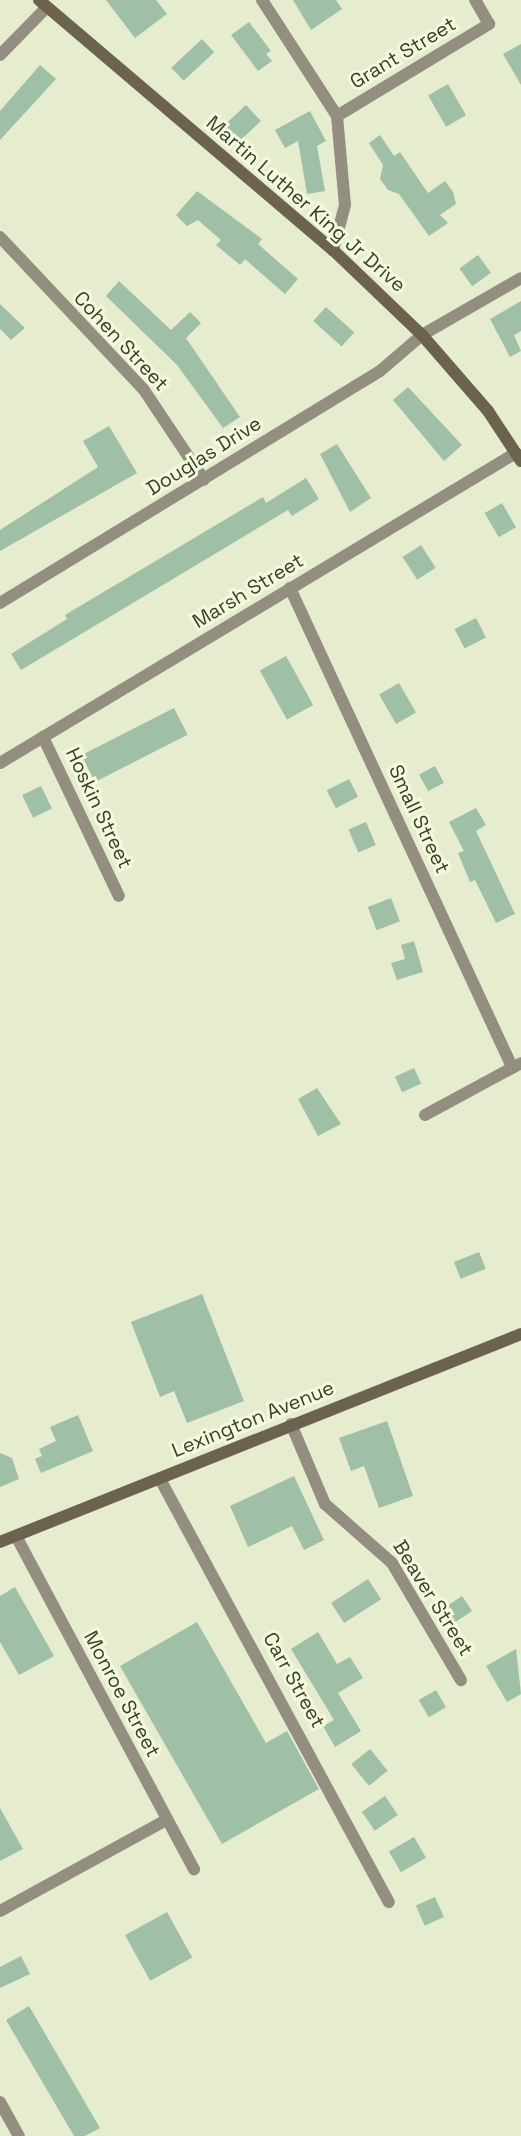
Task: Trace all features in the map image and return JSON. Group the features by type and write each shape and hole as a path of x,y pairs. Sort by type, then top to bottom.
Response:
{"street":[{"path":"262,0 337,116 345,206 333,250"},
{"name":"Grant Street","path":"337,116 489,24 475,0"},
{"path":"0,55 43,3"},
{"name":"Martin Luther King Jr Drive","path":"43,3 333,250 422,335 488,411 519,457"},
{"name":"Cohen Street","path":"0,237 144,390 204,480"},
{"name":"Douglas Drive","path":"0,603 380,371 422,335 521,278"},
{"name":"Marsh Street","path":"0,763 290,588 519,457"},
{"name":"Small Street","path":"290,588 517,1065"},
{"name":"Hoskin Street","path":"43,737 119,896"},
{"path":"426,1115 517,1065"},
{"name":"Lexington Avenue","path":"0,1542 521,1334"},
{"name":"Beaver Street","path":"291,1424 326,1504 392,1563 461,1680"},
{"name":"Carr Street","path":"160,1479 389,1902"},
{"name":"Monroe Street","path":"16,1536 194,1869"},
{"path":"0,1911 166,1820"},
{"path":"0,2102 19,2136"}],"building":[{"path":"106,0 156,0 167,14 135,38"},
{"path":"293,0 336,0 342,9 311,30"},
{"path":"249,22 271,51 266,54 272,61 258,71 231,35"},
{"path":"202,39 214,52 184,81 171,68"},
{"path":"521,44 521,85 503,54"},
{"path":"40,65 56,79 0,140 0,111"},
{"path":"448,84 466,115 446,127 428,96"},
{"path":"246,105 261,121 236,144 221,128"},
{"path":"310,111 326,141 317,146 325,191 307,194 298,141 285,148 275,130"},
{"path":"380,135 394,156 400,152 428,193 445,181 453,192 456,204 440,215 448,223 429,236 399,194 388,190 380,179 383,165 369,143"},
{"path":"197,191 262,239 258,244 298,279 285,294 245,259 240,265 216,245 221,240 198,220 187,226 176,215"},
{"path":"478,255 491,273 472,286 459,269"},
{"path":"119,281 171,330 190,312 201,323 186,338 240,417 223,428 177,365 106,296"},
{"path":"521,301 521,331 514,335 521,351 510,357 490,319"},
{"path":"0,304 25,328 11,340 0,329"},
{"path":"326,307 354,332 342,347 313,321"},
{"path":"408,387 462,445 444,461 393,400"},
{"path":"109,426 137,473 0,551 0,530 98,467 83,441"},
{"path":"337,444 371,498 350,512 320,454"},
{"path":"306,478 319,499 292,516 288,510 21,670 11,654 67,619 65,615 263,497 266,503"},
{"path":"502,503 516,527 499,537 485,513"},
{"path":"421,545 436,568 417,580 403,557"},
{"path":"476,618 486,638 465,648 455,629"},
{"path":"286,656 313,705 287,720 260,671"},
{"path":"399,683 416,712 396,724 379,694"},
{"path":"174,708 188,735 95,782 81,755"},
{"path":"435,766 444,783 428,791 419,774"},
{"path":"349,779 358,797 336,808 327,790"},
{"path":"41,786 52,808 33,818 22,795"},
{"path":"476,808 486,825 476,831 515,914 496,923 475,880 470,882 458,853 464,851 449,822"},
{"path":"366,822 376,845 358,852 349,829"},
{"path":"391,898 400,921 377,930 368,907"},
{"path":"414,941 423,972 397,980 391,963 405,959 401,945"},
{"path":"414,1068 421,1083 402,1092 395,1077"},
{"path":"317,1088 341,1124 318,1136 298,1099"},
{"path":"479,1252 486,1269 461,1279 454,1262"},
{"path":"202,1294 244,1401 187,1423 174,1391 160,1397 131,1322"},
{"path":"78,1415 93,1451 41,1473 35,1459 42,1456 39,1449 56,1441 50,1427"},
{"path":"387,1421 413,1496 379,1508 364,1466 351,1471 339,1438"},
{"path":"0,1453 12,1458 19,1479 0,1487"},
{"path":"294,1476 324,1540 304,1550 292,1526 248,1547 230,1506"},
{"path":"368,1579 381,1599 344,1623 331,1603"},
{"path":"15,1587 54,1656 19,1675 0,1642 0,1596"},
{"path":"462,1596 472,1611 455,1623 445,1608"},
{"path":"197,1622 266,1743 287,1731 319,1789 222,1844 120,1666"},
{"path":"318,1632 337,1664 350,1657 363,1678 338,1693 361,1731 335,1747 323,1726 334,1720 291,1649"},
{"path":"516,1649 521,1694 507,1702 486,1666"},
{"path":"436,1690 446,1707 429,1717 419,1700"},
{"path":"370,1749 388,1771 369,1786 351,1764"},
{"path":"385,1796 398,1815 375,1831 362,1812"},
{"path":"0,1808 23,1849 0,1861"},
{"path":"414,1837 426,1858 401,1872 389,1852"},
{"path":"435,1897 444,1917 425,1926 416,1906"},
{"path":"167,1912 192,1957 150,1981 125,1935"},
{"path":"21,1956 30,1974 0,1988 0,1967"},
{"path":"29,2006 100,2128 85,2136 74,2136 6,2020"}]}
